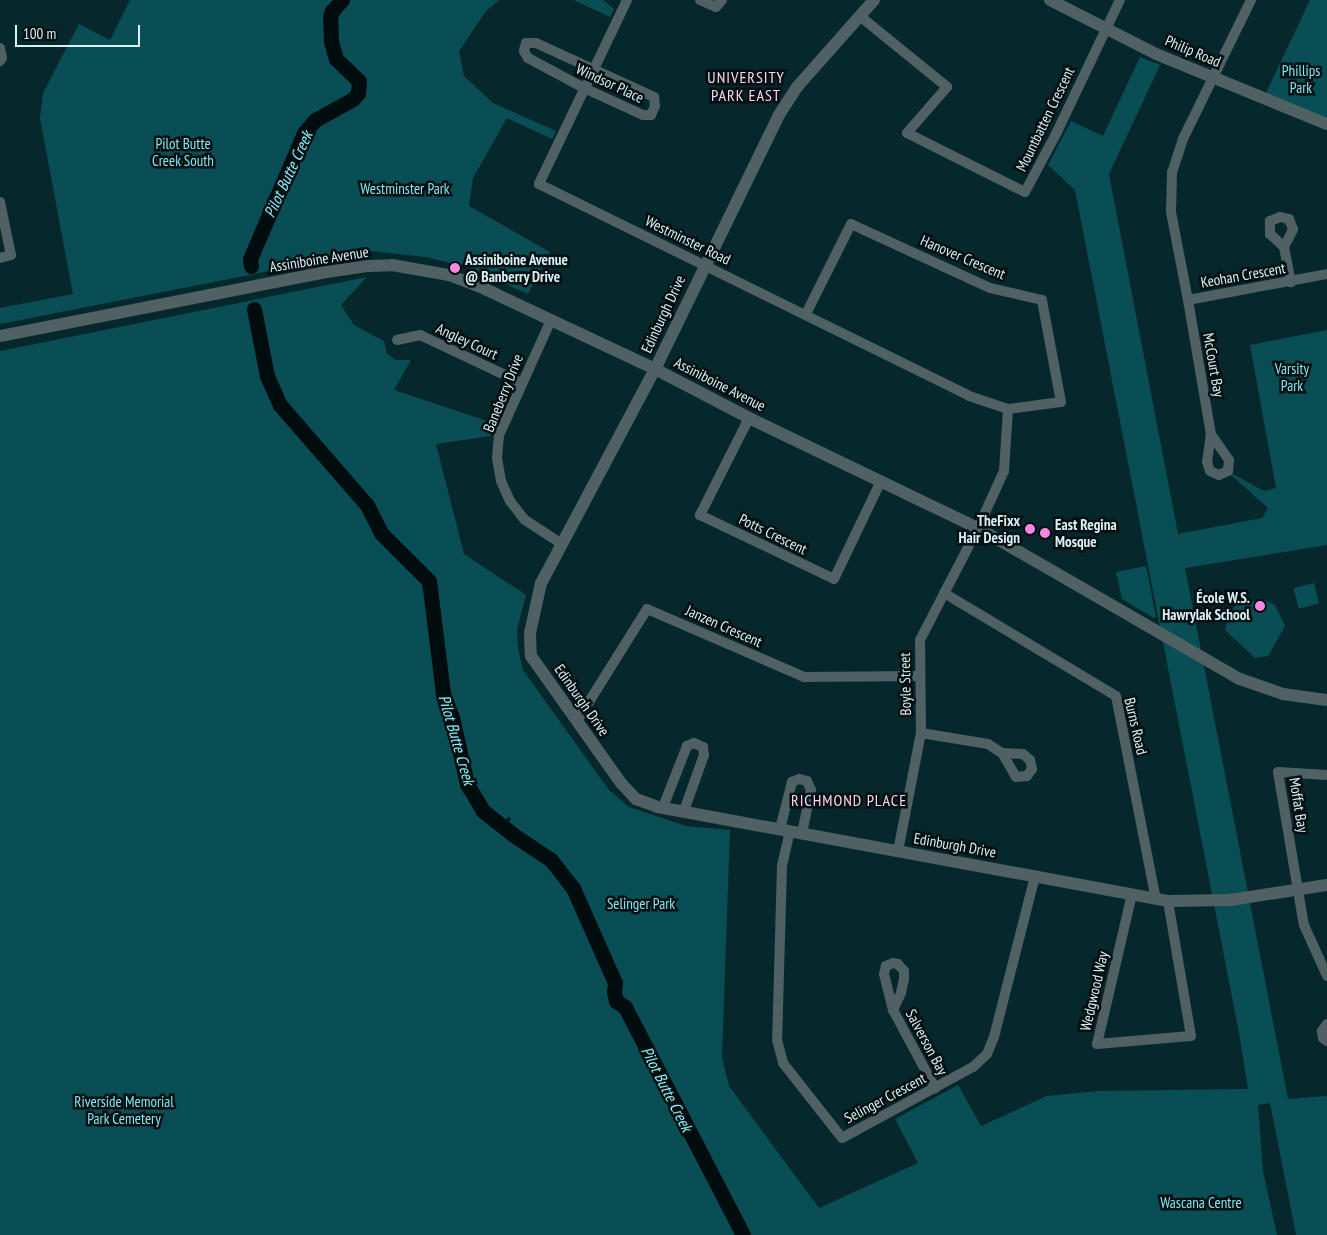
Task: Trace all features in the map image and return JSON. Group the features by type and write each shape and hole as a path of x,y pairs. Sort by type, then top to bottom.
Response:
{"street":[{"name":"Westminster Road","path":"627,0 539,184 969,396 1008,409"},
{"path":"700,0 716,7 722,0"},
{"name":"Edinburgh Drive","path":"874,0 797,87 779,115 655,369 542,583 530,633 531,656 621,783 636,799 663,807 1162,900 1230,900 1327,885"},
{"name":"Philip Road","path":"1050,0 1105,30 1212,77 1327,124"},
{"path":"1105,30 1120,0"},
{"name":"Keohan Crescent","path":"1251,0 1183,139 1172,172 1171,212 1188,300 1327,274"},
{"name":"Mountbatten Crescent","path":"861,16 946,87 908,133 1025,192 1056,134 1105,30"},
{"name":"Windsor Place","path":"526,43 536,43 594,70 654,97 655,106 651,114 643,115 584,88 528,58 524,51 526,43"},
{"path":"0,48 2,58 0,62"},
{"path":"0,202 11,255 0,258"},
{"name":"Hanover Crescent","path":"806,314 851,224 990,288 1042,300 1061,402 1008,409"},
{"path":"1284,246 1291,282"},
{"name":"Assiniboine Avenue","path":"0,336 320,273 368,266 392,265 449,275 655,369 749,418 978,528 1240,679 1283,694 1327,700"},
{"name":"McCourt Bay","path":"1188,300 1211,434"},
{"name":"Baneberry Drive","path":"550,320 499,435 497,458 501,481 510,501 525,520 562,544"},
{"name":"Angley Court","path":"397,340 420,335 522,383"},
{"name":"Boyle Street","path":"898,851 921,733 920,640 978,528 1004,471 1008,409"},
{"name":"Potts Crescent","path":"749,418 700,516 834,579 881,482"},
{"name":"Burns Road","path":"944,593 1116,696 1162,900"},
{"name":"Janzen Crescent","path":"577,721 647,608 804,677 920,676"},
{"path":"921,733 988,744 1002,753"},
{"path":"663,807 687,746 694,743 703,747 704,755 684,811"},
{"name":"Moffat Bay","path":"1297,891 1278,772 1327,775"},
{"name":"Selinger Crescent","path":"791,831 782,866 776,1040 783,1063 842,1138 973,1067 987,1054 994,1037 1036,876"},
{"path":"1297,891 1304,925 1327,976"},
{"name":"Wedgwood Way","path":"1132,894 1096,1044 1191,1036 1162,900"},
{"name":"Salverson Bay","path":"893,1010 935,1088"},
{"path":"1327,1024 1322,1031 1323,1038 1327,1041"}],"green space":[{"name":"Pilot Butte Creek South","path":"130,0 499,0 486,11 459,51 464,76 493,103 556,131 552,139 507,118 473,178 469,206 550,252 528,294 467,267 425,257 371,251 0,324 0,308 73,294 40,118 43,93 79,24 110,40"},
{"path":"574,0 603,0 614,9 610,17"},
{"name":"Phillips Park","path":"1310,0 1327,0 1327,119 1266,93"},
{"path":"1140,57 1160,65 1109,174 1178,534 1262,518 1268,508 1231,475 1233,474 1264,491 1276,488 1250,345 1327,330 1327,545 1185,568 1288,1099 1327,1096 1327,1235 1296,1235 1270,1103 1258,1105 1263,1171 1277,1235 0,1235 0,351 367,277 341,305 354,325 384,341 387,354 396,360 411,360 394,390 493,423 491,436 436,444 464,554 526,595 517,629 518,648 523,670 609,790 629,807 686,826 730,830 722,1057 729,1086 819,1208 918,1163 895,1119 958,1085 981,1126 1047,1096 1098,1091 1248,1089 1239,1033 1075,190 1048,165 1071,121 1103,136"},
{"path":"1146,566 1156,617 1154,618 1122,599 1116,572"},
{"path":"1314,583 1319,603 1299,608 1294,588"},
{"path":"1264,600 1275,605 1285,626 1268,656 1255,658 1225,630 1230,612 1237,604"}],"waterway":[{"name":"Pilot Butte Creek","path":"251,266 250,259 304,133 315,120 353,99 358,93 359,81 336,59 331,41 330,17 332,11 342,0"},
{"name":"Pilot Butte Creek","path":"254,309 267,376 280,405 367,505 381,533 429,581 443,694 452,717 467,784 483,811 512,834 551,860 573,888 615,983 616,1001 625,1007 743,1235"},
{"path":"507,829 506,822 508,819"}],"place":[{"name":"Assiniboine Avenue @ Banberry Drive","path":"455,268"},
{"name":"TheFixx Hair Design","path":"1030,529"},
{"name":"East Regina Mosque","path":"1045,533"},
{"name":"École W.S. Hawrylak School","path":"1260,606"}],"district":[{"name":"UNIVERSITY PARK EAST","path":"746,86"},
{"name":"RICHMOND PLACE","path":"849,800"}],"park label":[{"name":"Westminster Park","path":"405,189"},
{"name":"Varsity Park","path":"1292,376"},
{"name":"Selinger Park","path":"641,904"},
{"name":"Riverside Memorial Park Cemetery","path":"124,1110"},
{"name":"Wascana Centre","path":"1201,1203"}]}
